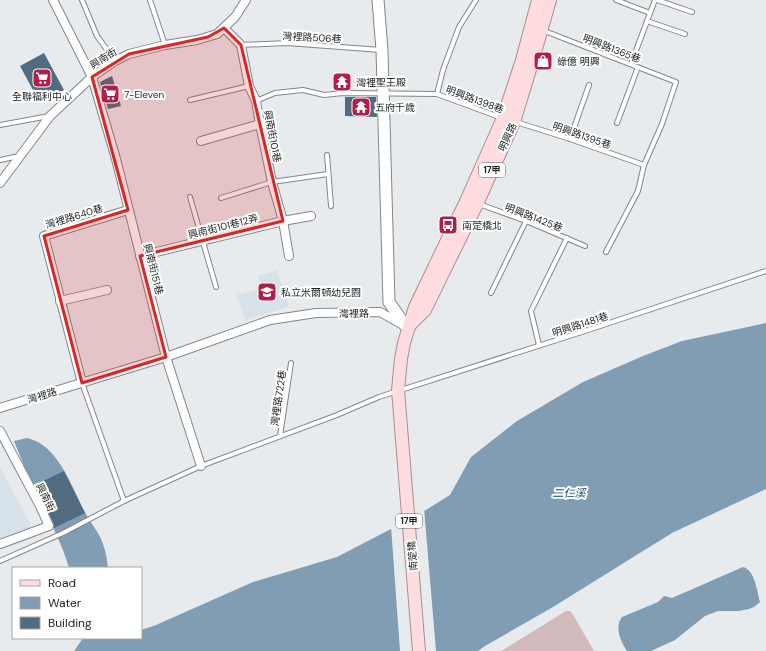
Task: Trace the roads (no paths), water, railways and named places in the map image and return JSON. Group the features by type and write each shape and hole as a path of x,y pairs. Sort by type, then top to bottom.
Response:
{"main road":[{"name":"明興路","path":"398,390 401,359 408,328 415,307 467,199 508,120 538,0"},
{"name":"明興路","path":"408,328 425,310 477,204 542,30 550,0"},
{"name":"南萣橋","path":"398,390 419,651"}],"street":[{"name":"興南街151巷","path":"53,0 92,77 116,160 166,357 201,466"},
{"name":"興南街","path":"0,183 50,116 92,77 115,61 129,54 217,34 235,17 246,0"},
{"path":"378,0 382,50 389,302 408,328"},
{"path":"224,28 241,44"},
{"name":"興南街101巷","path":"241,44 249,86 256,101 272,182 283,221 289,256"},
{"path":"201,141 260,124"},
{"name":"灣裡路640巷","path":"82,383 44,236 128,210"},
{"name":"興南街101巷12弄","path":"140,256 283,221 311,216"},
{"path":"60,301 107,290"},
{"name":"灣裡路","path":"0,408 166,357 270,320 316,313 380,312 408,328"},
{"name":"興南街","path":"0,432 40,506 49,526 0,544"}],"lane":[{"path":"82,0 97,36 115,61"},
{"path":"150,0 165,45"},
{"name":"明興路1398巷","path":"476,0 456,33 443,70 437,94 508,120"},
{"path":"616,0 650,13"},
{"path":"631,64 656,0 692,12"},
{"path":"647,21 685,34"},
{"name":"明興路1365巷","path":"542,30 676,82 662,124 644,165"},
{"name":"灣裡路506巷","path":"241,44 287,43 382,50"},
{"path":"616,123 638,67"},
{"path":"570,139 589,85"},
{"path":"190,100 249,86"},
{"path":"256,101 275,93 303,90 324,96 343,94 437,94"},
{"path":"0,125 50,116"},
{"name":"明興路1395巷","path":"508,120 570,139 644,165"},
{"path":"327,154 331,206"},
{"path":"0,160 20,155"},
{"path":"606,252 638,191 644,165"},
{"path":"221,198 272,182 328,174"},
{"path":"190,197 204,241 216,287"},
{"name":"明興路1425巷","path":"477,204 526,221 586,246"},
{"path":"491,293 526,221"},
{"path":"539,345 531,312 567,238"},
{"name":"明興路1481巷","path":"398,390 419,385 766,271"},
{"name":"灣裡路722巷","path":"280,436 291,363"},
{"path":"82,383 124,501"},
{"path":"0,561 63,533 124,501 201,466 398,390"}],"water":[{"name":"二仁溪","path":"766,323 766,489 672,533 553,607 478,651 74,651 82,639 142,639 142,630 156,625 253,582 337,557 416,516 450,495 471,457 517,421 583,382 682,341"},
{"path":"27,438 38,442 48,449 56,458 69,479 87,516 102,540 108,567 69,567 57,536 30,480 14,441"},
{"path":"743,567 753,576 760,602 754,607 739,611 718,611 705,616 675,640 651,651 627,651 618,630 622,617 658,602 664,596 672,598"}],"place":[{"name":"綠億 明興","path":"543,61"},
{"name":"全聯福利中心","path":"42,78"},
{"name":"灣裡聖王殿","path":"342,82"},
{"name":"7-Eleven","path":"110,94"},
{"name":"五府千歲","path":"361,107"},
{"name":"南萣橋北","path":"448,225"},
{"name":"私立米爾頓幼兒園","path":"267,292"}]}
